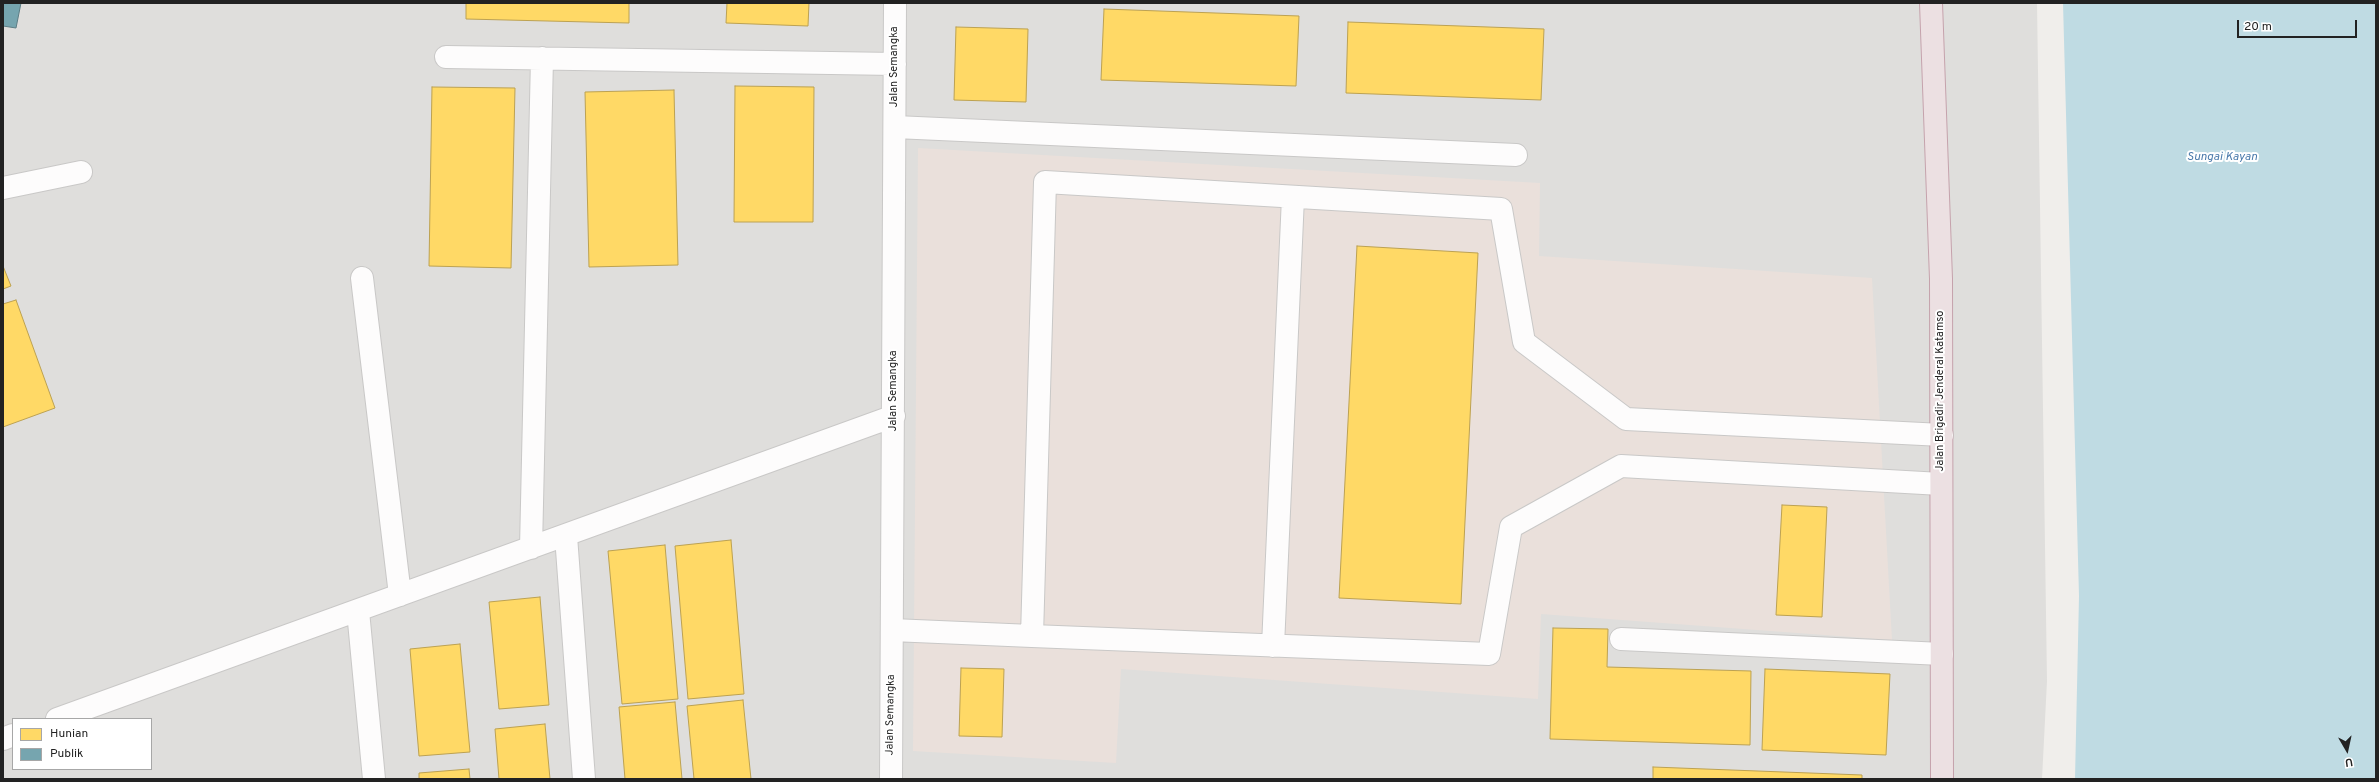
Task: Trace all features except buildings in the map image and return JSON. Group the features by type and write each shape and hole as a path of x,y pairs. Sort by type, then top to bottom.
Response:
{"highway":[{"name":"Jalan Brigadir Jenderal Katamso","path":"1930,3 1941,279 1942,779"}],"street":[{"name":"Jalan Semangka","path":"891,779 895,3"},
{"path":"446,57 895,64"},
{"path":"531,548 542,58"},
{"path":"895,127 1516,155"},
{"path":"3,188 81,172"},
{"path":"1032,636 1045,182 1501,209 1524,342 1626,419 1942,435"},
{"path":"1273,646 1293,197"},
{"path":"362,278 400,595"},
{"path":"61,718 894,416"},
{"path":"892,630 1490,654 1511,528 1621,466 1941,484"},
{"path":"566,536 584,779"},
{"path":"358,611 374,779"},
{"path":"1621,639 1942,654"}],"shaded area":[{"path":"3,3 2037,3 2047,681 2042,779 3,779"},
{"path":"918,148 1540,183 1539,256 1872,278 1892,640 1541,614 1538,699 1121,669 1116,763 913,751"}],"water":[{"name":"Sungai Kayan","path":"2063,3 2376,3 2376,779 2075,779 2079,596"}]}
